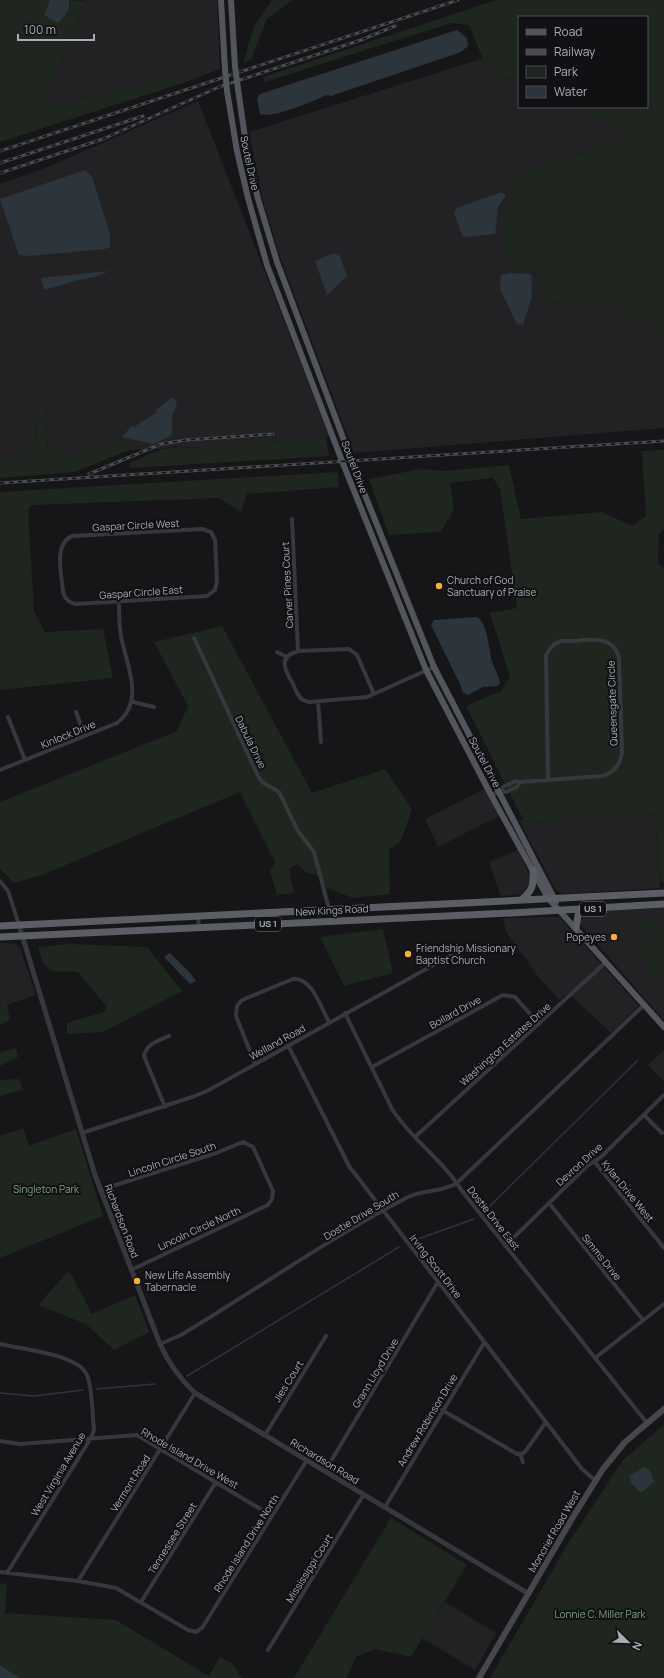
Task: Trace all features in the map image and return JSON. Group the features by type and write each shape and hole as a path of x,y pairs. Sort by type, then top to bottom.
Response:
{"highway":[{"path":"521,900 532,890 534,884 533,870"},
{"name":"New Kings Road","path":"0,926 664,893"},
{"name":"New Kings Road","path":"0,936 396,917 560,911 664,904"},
{"path":"576,928 578,915 586,909"}],"main road":[{"name":"Soutel Drive","path":"221,0 227,91 237,151 248,198 267,265 342,462 426,670 491,795 533,870 560,911 664,1027"},
{"name":"Soutel Drive","path":"231,0 235,66 249,158 258,199 277,262 357,475 434,667 500,792 552,898"},
{"name":"Moncrief Road West","path":"479,1678 596,1480 622,1446 664,1409"}],"street":[{"name":"Carver Pines Court","path":"292,519 298,651"},
{"name":"Gaspar Circle West","path":"67,601 62,592 61,549 64,541 72,536 202,529 210,532 215,540 217,581 215,590"},
{"name":"Gaspar Circle East","path":"67,601 76,604 207,596 215,590"},
{"path":"119,601 121,637 133,686 133,702 154,707"},
{"name":"Dabula Drive","path":"194,638 258,776 262,782 279,792 298,830 314,852 329,909"},
{"name":"Queensgate Circle","path":"500,792 503,787 516,781 520,782 548,780 602,776 614,772 619,764 622,753 619,658 616,650 607,642 600,640 559,642 549,649 546,655 548,780"},
{"path":"374,694 357,655 352,650 346,648 298,651 292,653 287,658 285,669 298,695 303,700 318,701 363,698 374,694 434,667"},
{"path":"277,652 287,658"},
{"path":"318,701 321,742"},
{"name":"Kinlock Drive","path":"0,770 117,723 127,714 133,702"},
{"path":"76,712 85,736"},
{"path":"8,717 25,760"},
{"path":"491,795 500,792"},
{"name":"Richardson Road","path":"0,880 8,891 19,925 100,1190 160,1344 168,1362 176,1374 195,1393 529,1594"},
{"path":"395,906 396,917"},
{"path":"198,916 199,927"},
{"name":"Welland Road","path":"82,1133 202,1093 345,1013 464,948 471,946"},
{"name":"Washington Estates Drive","path":"415,1137 606,962"},
{"path":"255,1064 236,1016 237,1006 242,1000 292,979 305,981 329,1022"},
{"name":"Boilard Drive","path":"372,1067 503,995 515,997 539,1024"},
{"name":"Dostie Drive South","path":"160,1344 185,1332 408,1197 448,1189 458,1183 644,1005"},
{"name":"Dostie Drive East","path":"345,1013 392,1109 401,1123 458,1183 505,1246 647,1423"},
{"path":"164,1106 144,1056 147,1047 169,1036"},
{"name":"Irving Scott Drive","path":"288,1045 344,1160 582,1469 596,1480"},
{"name":"Devron Drive","path":"505,1246 587,1166 594,1162 664,1095"},
{"path":"644,1115 662,1132"},
{"name":"Lincoln Circle South","path":"100,1190 216,1153 239,1142 247,1143 253,1147 273,1191 272,1199"},
{"name":"Kylan Drive West","path":"594,1162 664,1248"},
{"name":"Lincoln Circle North","path":"131,1270 268,1205 272,1199"},
{"name":"Simms Drive","path":"549,1203 643,1320"},
{"name":"Grann Lloyd Drive","path":"325,1471 438,1282"},
{"path":"595,1358 664,1304"},
{"name":"Jies Court","path":"265,1435 326,1336"},
{"name":"Andrew Robinson Drive","path":"385,1507 442,1410 484,1343"},
{"name":"West Virginia Avenue","path":"0,1344 67,1359 80,1365 87,1375 89,1384 94,1430 91,1438 7,1573"},
{"name":"Vermont Road","path":"78,1581 195,1393"},
{"path":"442,1410 513,1453 520,1454 527,1449 546,1422"},
{"name":"Rhode Island Drive West","path":"0,1441 20,1444 137,1435 161,1448 272,1516"},
{"path":"520,1454 523,1462"},
{"name":"Rhode Island Drive North","path":"141,1602 188,1630 196,1632 202,1628 307,1460"},
{"name":"Tennessee Street","path":"141,1602 216,1482"},
{"name":"Mississippi Court","path":"268,1650 364,1494"},
{"path":"0,1572 78,1581 116,1588 141,1602"}],"shaded area":[{"path":"83,0 217,0 220,69 186,82 183,74 50,106 48,96 85,1"},
{"path":"487,57 500,75 518,83 518,108 577,108 619,126 621,139 508,179 513,193 504,220 515,267 539,273 549,303 597,299 664,333 664,428 354,453 281,260 263,201 249,132"},
{"path":"198,101 329,436 326,438 189,448 176,446 159,449 129,450 120,442 65,455 48,449 45,406 38,404 36,443 19,458 0,459 0,184 48,167"},
{"path":"484,789 499,816 438,847 425,819"},
{"path":"655,814 660,888 565,894 555,889 519,820 523,819 532,823"},
{"path":"518,850 530,876 531,886 524,894 501,896 489,862"},
{"path":"664,908 664,929 653,916 651,967 645,972 650,979 664,970 664,1021 580,924 581,914 587,912"},
{"path":"559,917 639,1006 611,1033 568,993 560,1000 540,979 506,932 503,918"},
{"path":"0,943 15,944 20,948 36,995 0,1007"},
{"path":"664,1050 664,1082 648,1065"},
{"path":"445,1602 496,1633 475,1670 422,1638"}],"green space":[{"path":"0,0 50,0 44,15 70,5 69,0 85,1 48,96 50,106 183,74 186,82 0,142"},
{"path":"272,0 293,0 267,19 251,60 243,63 254,26"},
{"path":"496,0 664,0 664,333 597,299 548,303 539,273 515,267 502,254 504,220 513,193 508,179 621,139 619,126 577,108 648,108 648,16 518,16 518,83 500,75 487,57 483,59 469,25 451,23 265,82 263,77"},
{"path":"38,403 45,406 48,449 65,455 120,442 129,450 75,472 0,478 0,459 19,458 36,443"},
{"path":"326,438 329,456 130,468 129,464 158,451 173,447 189,448"},
{"path":"664,450 664,529 659,534 658,564 664,568 664,882 660,882 655,814 532,823 523,819 466,706 501,691 510,677 490,613 517,608 500,489 493,478 450,483 454,509 441,532 389,535 369,479 421,469 445,471 509,465 521,519 602,512 632,526 646,516 642,451"},
{"path":"338,472 339,487 247,494 241,512 219,498 33,505 28,509 34,611 45,632 103,629 113,678 0,690 0,492"},
{"path":"222,626 312,793 385,769 412,809 401,841 389,850 390,894 353,898 327,888 316,875 306,872 297,864 289,869 294,893 277,895 270,871 275,862 240,792 42,875 14,883 0,869 0,802 177,731 188,706 154,642"},
{"path":"653,916 664,929 664,970 650,980 644,972 651,967 640,952 652,943 632,918"},
{"path":"383,929 393,973 344,986 320,937"},
{"path":"69,944 147,947 182,991 103,1032 67,1034 67,1023 104,1012 107,1007 78,972 51,970 44,963 38,947"},
{"path":"7,1004 10,1020 0,1025 0,1007"},
{"path":"16,1048 18,1057 0,1066 0,1052"},
{"path":"19,1079 23,1090 0,1096 0,1080"},
{"name":"Singleton Park","path":"23,1128 29,1146 76,1129 103,1216 0,1258 0,1136"},
{"path":"69,1270 92,1314 135,1295 149,1332 114,1350 86,1324 38,1305"},
{"name":"Lonnie C. Miller Park","path":"664,1425 664,1678 490,1678 569,1542 623,1460"},
{"path":"391,1518 467,1565 411,1657 376,1649 357,1656 346,1678 294,1678"},
{"path":"0,1583 7,1584 5,1613 116,1620 209,1676 220,1657 232,1663 242,1678 20,1678 0,1665"}],"water":[{"path":"50,0 69,0 69,6 66,13 58,23 44,15"},
{"path":"457,30 467,38 468,46 461,52 331,96 327,95 283,112 266,115 260,114 257,98 260,94"},
{"path":"85,170 92,177 110,234 110,247 105,249 29,256 19,255 0,199"},
{"path":"502,192 506,195 498,207 495,234 463,237 454,213 457,208"},
{"path":"334,253 340,256 347,276 327,295 315,261"},
{"path":"109,271 98,276 44,290 41,278"},
{"path":"510,273 531,274 532,296 523,325 517,324 500,289 501,275"},
{"path":"171,398 176,400 176,407 172,416 171,436 153,444 122,437 132,425 134,427 157,412 156,410"},
{"path":"477,617 484,625 492,662 500,683 497,686 483,687 468,695 463,693 431,625 434,620"},
{"path":"170,953 196,981 190,984 165,958 165,956"},
{"path":"644,1467 650,1471 654,1482 641,1493 632,1484 629,1476"},
{"path":"0,1665 20,1678 0,1678"}],"waterway":[{"path":"485,1211 637,1061"},
{"path":"415,1240 474,1219"},
{"path":"187,1376 399,1247"},
{"path":"96,1389 155,1384"},
{"path":"0,1393 34,1396 83,1390"}],"railway":[{"path":"0,151 458,0"},
{"path":"0,173 103,139 219,87 361,40 395,26"},
{"path":"0,163 143,116"},
{"path":"89,474 161,444 186,440 273,434"},
{"path":"0,483 664,441"}],"place":[{"name":"Church of God Sanctuary of Praise","path":"439,586"},
{"name":"Popeyes","path":"614,937"},
{"name":"Friendship Missionary Baptist Church","path":"408,954"},
{"name":"New Life Assembly Tabernacle","path":"137,1281"}]}
